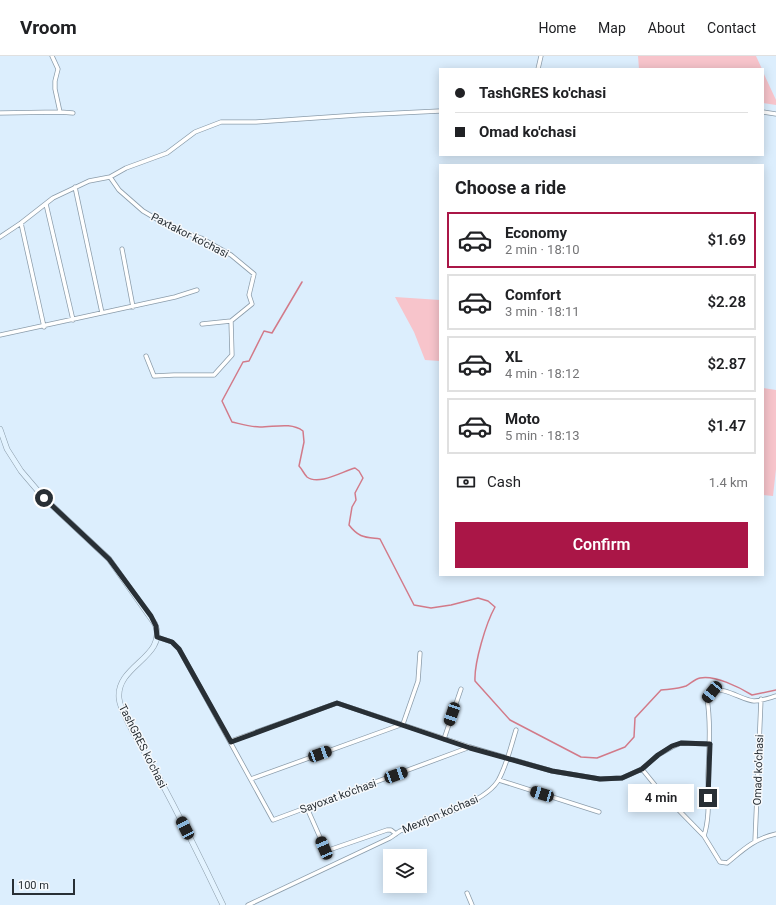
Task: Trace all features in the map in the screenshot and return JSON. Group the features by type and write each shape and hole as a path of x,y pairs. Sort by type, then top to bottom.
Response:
{"main road":[{"path":"0,429 7,449 15,464 44,498 109,559 151,616 156,626 157,637"},
{"name":"TashGRES ko'chasi","path":"157,637 151,650 122,681 119,692 120,703 124,714 162,783 223,905"}],"street":[{"path":"52,56 58,69 55,89 60,112"},
{"path":"538,68 541,56"},
{"path":"0,237 53,198 90,181 110,177 126,168 167,153 195,132 221,122 256,122 439,111"},
{"path":"764,112 776,114"},
{"path":"0,113 73,113"},
{"name":"Paxtakor ko'chasi","path":"110,177 119,190 143,211 172,228 201,238 231,255 254,274 249,295 252,304 231,321"},
{"path":"75,187 102,313"},
{"path":"46,204 73,320"},
{"path":"21,223 44,327"},
{"path":"122,249 132,307"},
{"path":"0,336 175,297 197,290"},
{"path":"146,356 154,376 214,375 232,356 231,321 202,324"},
{"name":"Sayoxat ko'chasi","path":"157,637 172,642 179,649 273,820 470,748"},
{"path":"403,724 418,681 420,653"},
{"path":"444,739 461,689"},
{"path":"704,836 708,823 710,744 710,716 707,698 716,690 754,701 776,696"},
{"name":"Omad ko'chasi","path":"755,841 761,699"},
{"path":"231,742 337,703 403,724 470,748 552,771 600,779 622,778 642,769 658,755 672,746 681,743 710,744"},
{"path":"251,779 403,724"},
{"name":"Mexrjon ko'chasi","path":"248,905 390,838 400,831 466,805 486,794 499,780 516,730"},
{"path":"642,769 659,790 704,836 720,862 727,863 755,841 776,834"},
{"path":"499,780 599,812"},
{"path":"307,808 326,850 387,830 391,830 396,834"},
{"path":"467,893 472,905"}],"shaded area":[{"path":"638,56 756,56 762,68 639,68"},
{"path":"764,74 776,100 776,105 764,103"},
{"path":"395,297 439,300 439,361 425,360 414,332"},
{"path":"764,388 776,390 776,469 773,496 764,495"}],"waterway":[{"path":"302,282 272,333 264,331 249,361 243,362 222,401 232,422 257,427 288,426 298,428 303,431 304,442 299,466 307,477 318,480 355,468 359,471 363,478 355,493 356,500 352,507 349,525 359,535 380,539 414,605 431,608 451,605 478,598 488,601 495,607 481,643 476,664 475,681 510,720 581,757 597,758 625,747 634,737 635,718 661,690 683,687 700,678 713,678 727,682 752,695 776,690"}],"route":[{"path":"44,498 109,559 151,616 156,626 157,637 172,642 179,649 231,742 313,710 337,703 403,724 470,748 552,771 600,779 622,778 642,769 658,755 672,746 681,743 710,744 708,798"}]}
